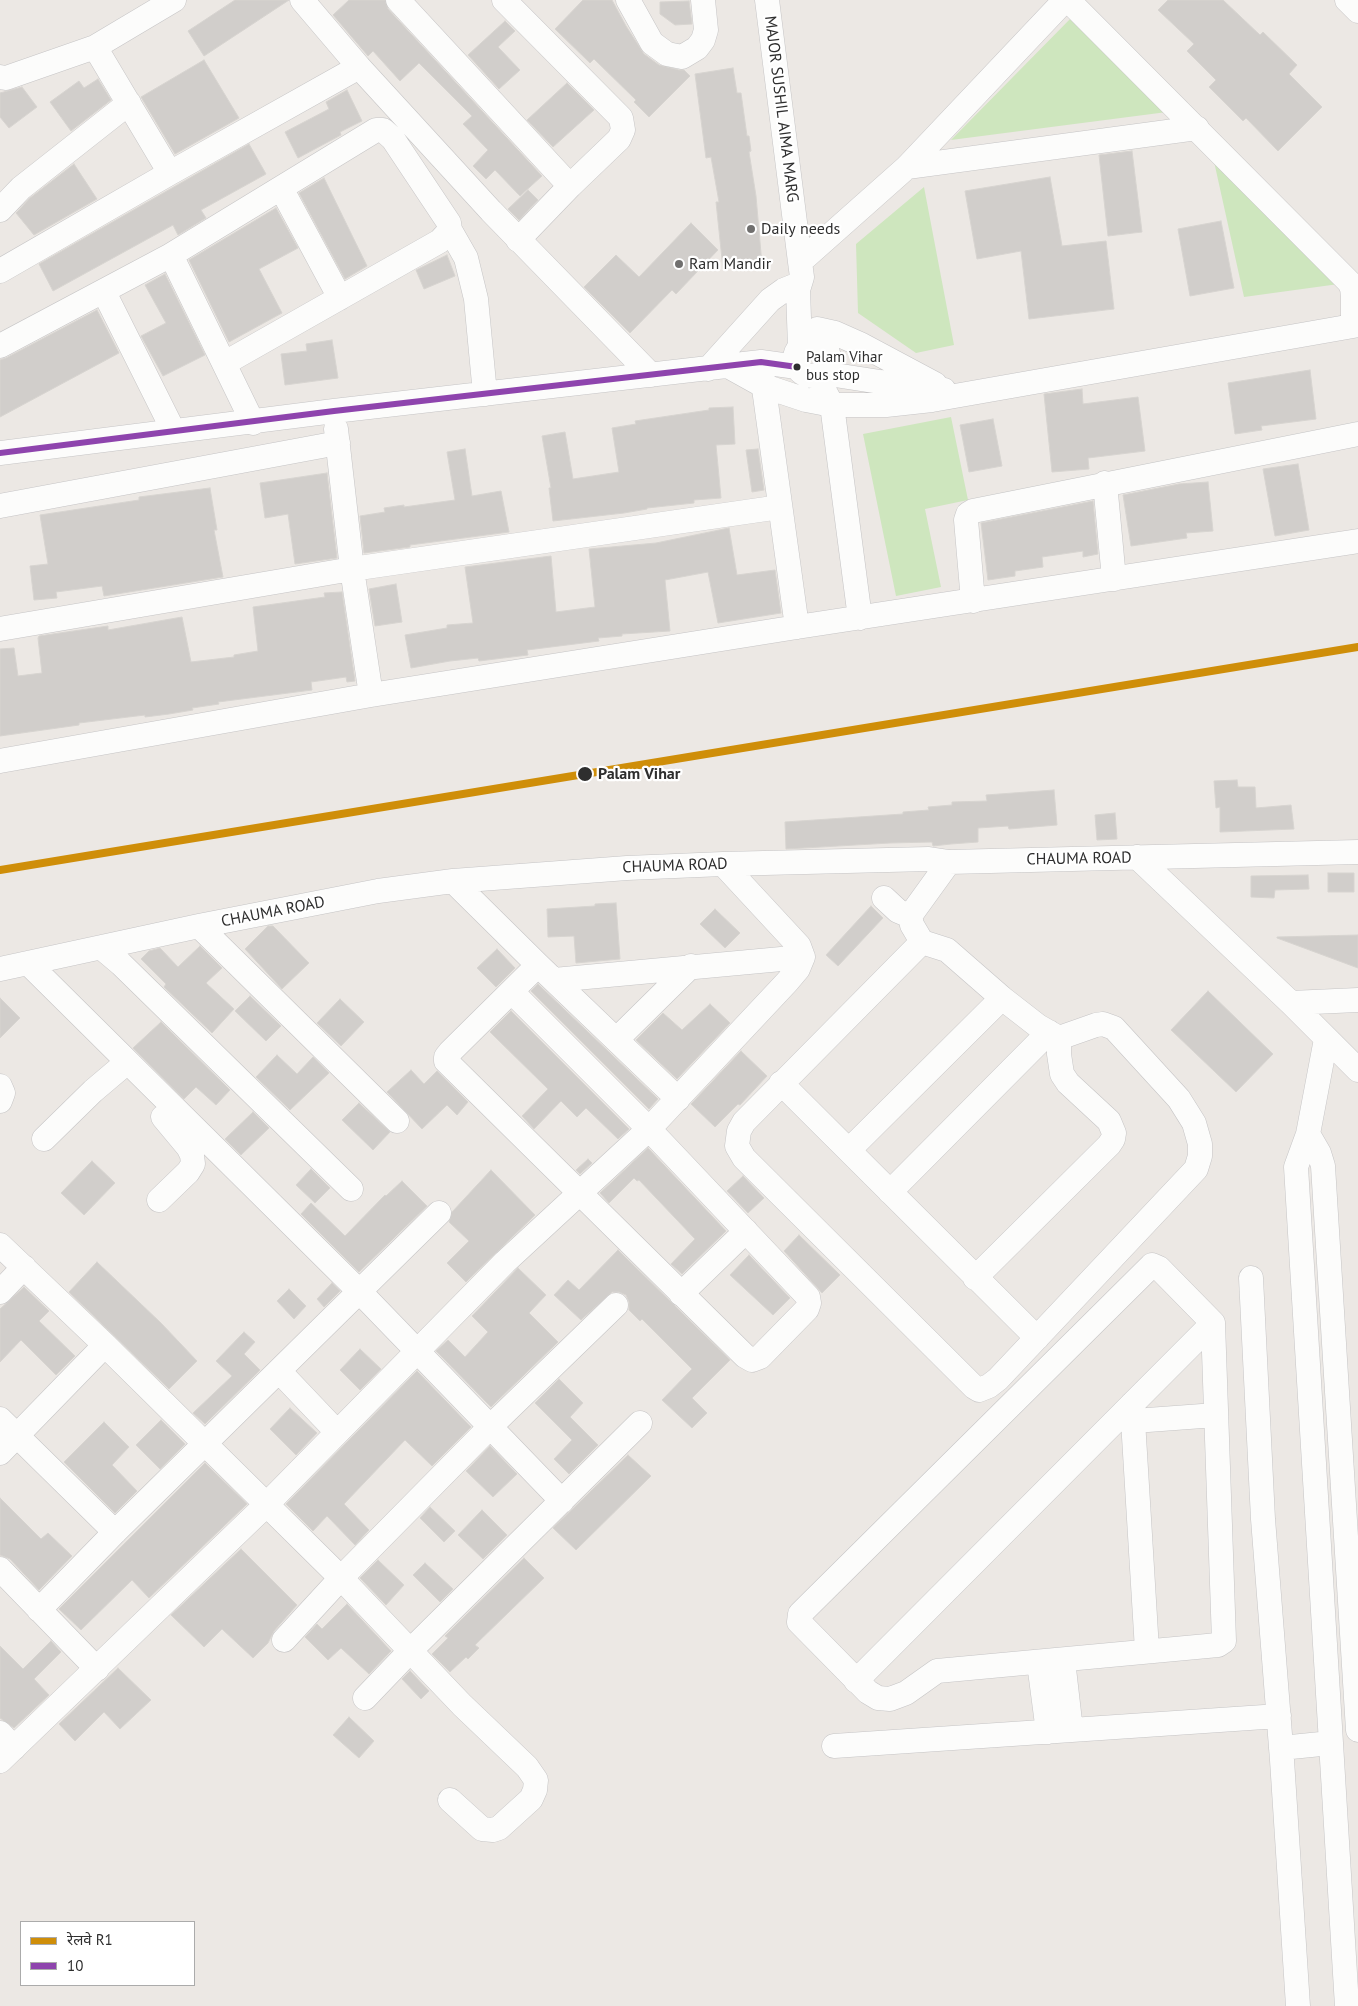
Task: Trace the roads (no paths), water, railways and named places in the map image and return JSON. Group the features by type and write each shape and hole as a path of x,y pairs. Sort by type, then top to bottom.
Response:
{"street":[{"path":"0,77 6,78 95,47 174,0"},
{"path":"398,0 570,186"},
{"path":"504,0 621,118 623,130 620,139 570,186 518,240"},
{"path":"628,0 652,43 667,54 682,57 697,48 703,40 706,30 703,0"},
{"name":"MAJOR SUSHIL AIMA MARG","path":"767,0 800,274 809,287 812,356 832,405"},
{"path":"1067,0 1349,282 1352,288 1356,325 954,392 932,400 886,406 832,405 806,400 718,368 770,300 784,290 907,167 1067,0"},
{"path":"1347,0 1358,11"},
{"path":"314,4 359,68 518,240 651,375"},
{"path":"95,47 170,173"},
{"path":"0,271 170,173 359,68"},
{"path":"0,210 28,182 129,103"},
{"path":"907,167 1197,128"},
{"path":"0,346 171,255 376,130 383,130 393,139 449,223 450,230 466,258 476,299 485,394"},
{"path":"281,188 340,298"},
{"path":"225,363 440,241 450,230"},
{"path":"171,255 253,422"},
{"path":"104,292 173,430"},
{"path":"812,356 835,333 954,392"},
{"path":"0,453 173,430 812,356 954,392"},
{"path":"761,362 797,627"},
{"path":"832,405 860,618"},
{"path":"334,411 352,569 371,695"},
{"path":"973,601 966,520 968,514 980,508 1358,434"},
{"path":"0,506 338,443"},
{"path":"1105,483 1114,579"},
{"path":"0,629 352,569 780,507"},
{"path":"0,761 371,695 797,627 1358,542"},
{"name":"CHAUMA ROAD","path":"0,969 199,926 378,891 453,881 627,868 723,864 929,859 949,862 1358,852"},
{"path":"1137,858 1291,1003 1358,1070"},
{"path":"949,862 910,916 912,924 922,942 947,950 1002,998 1038,1026 1054,1035 1062,1074 1068,1083 1109,1121 1114,1133 1109,1145 975,1278"},
{"path":"5,1747 97,1669 266,1505 336,1431 505,1262 678,1099 798,969 803,957 799,946 723,864"},
{"path":"453,881 678,1099"},
{"path":"884,898 898,911 910,916"},
{"path":"199,926 397,1121"},
{"path":"890,1192 1054,1035 1103,1024 1114,1028 1179,1099 1194,1123 1200,1144 1200,1156 1196,1169 1037,1338 989,1386 979,1390 974,1387 744,1158 737,1146 739,1131 744,1122 922,942"},
{"path":"102,948 121,964 351,1189"},
{"path":"512,992 648,1129 808,1297 807,1310 760,1357 752,1360 745,1356 681,1294 446,1061 446,1057 512,992 546,973 691,966 803,957"},
{"path":"29,964 128,1074 176,1130 192,1154 193,1164 188,1172 159,1200"},
{"path":"617,1039 691,966"},
{"path":"849,1150 1002,998"},
{"path":"1291,1003 1358,1000"},
{"path":"1326,1039 1308,1134 1296,1167 1347,2006"},
{"path":"100,1050 128,1074 360,1292 562,1501"},
{"path":"44,1139 93,1091 128,1074"},
{"path":"781,1083 1037,1338"},
{"path":"0,1086 3,1093 0,1102"},
{"path":"1308,1134 1319,1153 1323,1166 1356,1654 1358,1730"},
{"path":"40,1610 115,1532 439,1213"},
{"path":"681,1294 746,1231"},
{"path":"0,1245 105,1345 341,1578 462,1705 527,1767 536,1780 535,1790 531,1799 500,1828 493,1830 482,1829 450,1800"},
{"path":"1152,1265 1159,1268 1213,1323 1216,1415 1224,1642 1218,1645 1147,1650 1039,1663 937,1671 906,1692 890,1699 873,1695 856,1681 799,1622 800,1614 1152,1265"},
{"path":"0,1292 24,1268"},
{"path":"1250,1278 1263,1519 1279,1716 1298,2006"},
{"path":"284,1640 341,1578 490,1427 616,1305"},
{"path":"856,1681 1133,1412 1213,1323"},
{"path":"0,1453 105,1345"},
{"path":"279,1371 336,1431"},
{"path":"1133,1412 1216,1415"},
{"path":"1133,1412 1147,1650"},
{"path":"0,1419 115,1532"},
{"path":"365,1698 640,1423"},
{"path":"0,1569 97,1669"},
{"path":"1059,1731 1063,1660"},
{"path":"1039,1663 1059,1731"},
{"path":"834,1746 1279,1716"},
{"path":"1281,1748 1331,1744"}],"rail line":[{"name":"R1","path":"0,870 1358,647"}],"place":[{"name":"Daily needs","path":"751,229"},
{"name":"Ram Mandir","path":"679,264"},
{"name":"Palam Vihar bus stop","path":"797,367"},
{"name":"Palam Vihar","path":"585,774"}]}
